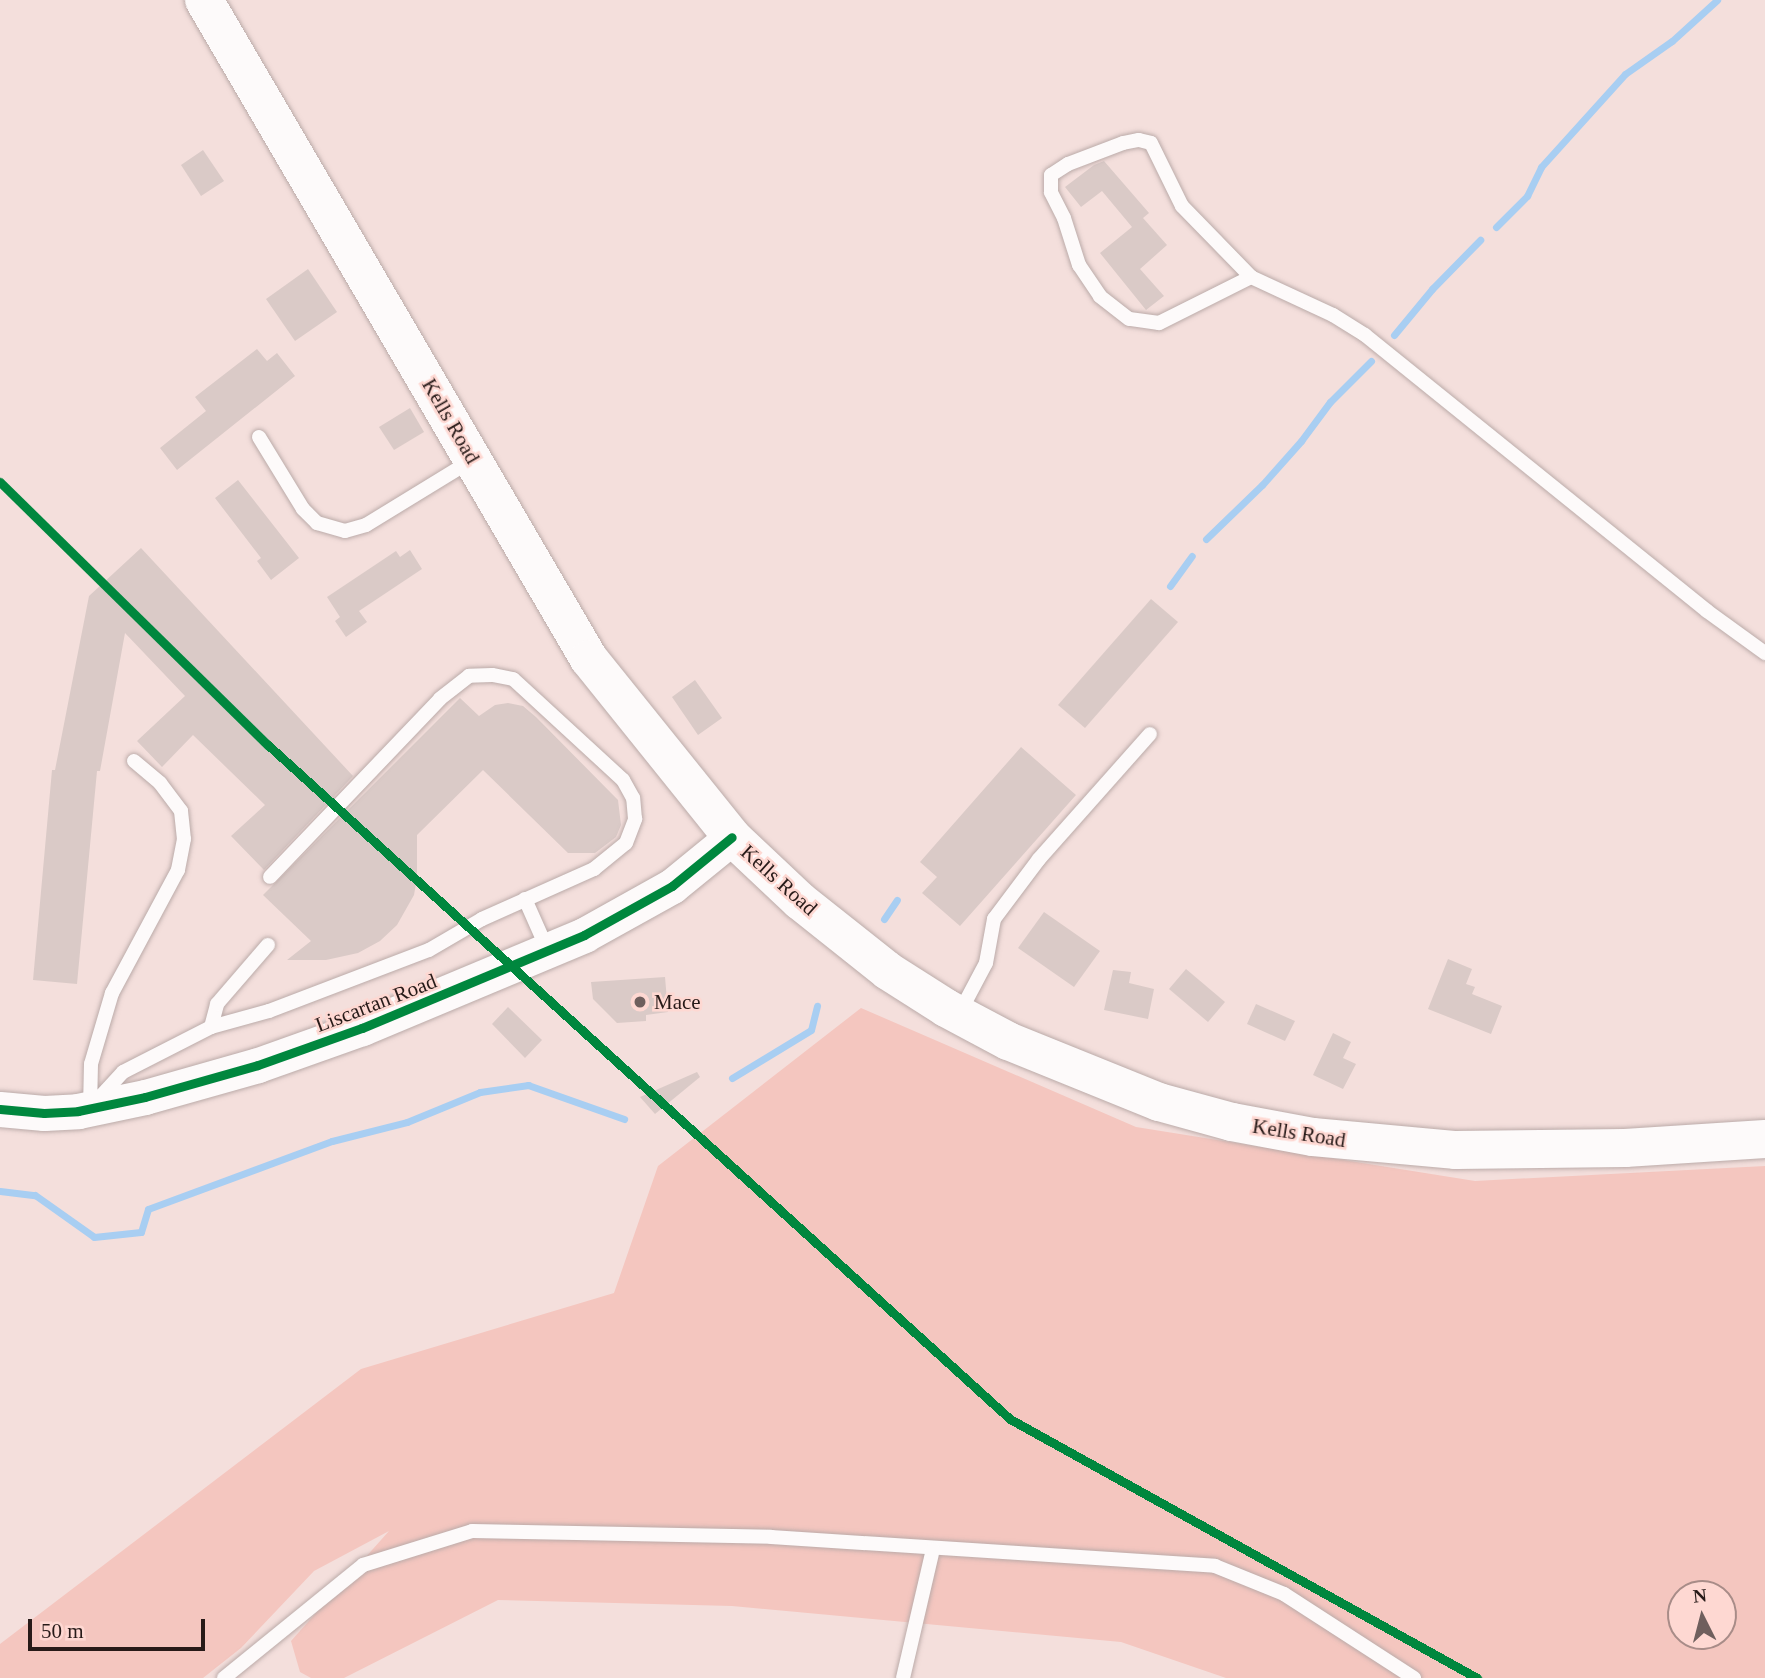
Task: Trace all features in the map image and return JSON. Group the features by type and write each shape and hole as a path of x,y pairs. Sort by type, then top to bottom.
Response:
{"main road":[{"name":"Kells Road","path":"204,0 589,659 732,837 800,901 887,971 1007,1041 1160,1102 1232,1122 1313,1137 1456,1150 1625,1148 1765,1139"}],"street":[{"name":"Liscartan Road","path":"0,1109 44,1113 90,1108 145,1097 258,1065 398,1014 548,951 672,886 732,837"}],"lane":[{"path":"1251,276 1159,323 1129,319 1100,296 1079,265 1064,218 1051,192 1051,175 1068,164 1123,143 1139,140 1151,143 1182,206 1251,276 1333,315 1365,335 1707,611 1765,653"},
{"path":"259,437 303,509 317,523 345,531 366,525 473,460"},
{"path":"90,1108 123,1072 211,1027 269,1011 429,950 482,919 594,869 626,843 635,819 633,798 623,780 513,679 492,675 469,676 440,699 270,877"},
{"path":"959,1015 986,963 993,919 1039,859 1150,734"},
{"path":"90,1108 91,1064 111,993 145,935 178,870 184,839 181,811 160,783 134,761"},
{"path":"525,899 548,951"},
{"path":"211,1027 217,1004 268,945"},
{"path":"224,1678 363,1565 472,1531 771,1537 1215,1566 1284,1594 1414,1678"},
{"path":"903,1678 933,1549"}],"shaded area":[{"path":"861,1008 1136,1127 1475,1181 1765,1166 1765,1678 1226,1678 1121,1642 732,1606 498,1600 344,1678 311,1678 300,1672 291,1641 389,1531 314,1571 241,1648 203,1678 0,1678 0,1644 361,1369 614,1293 658,1166"}],"building":[{"path":"203,150 224,181 201,196 181,165"},
{"path":"1104,161 1149,213 1143,218 1167,245 1140,269 1164,296 1146,310 1100,253 1132,227 1102,191 1081,207 1065,187 1094,165"},
{"path":"308,269 337,312 295,341 266,299"},
{"path":"257,349 267,361 277,353 295,376 177,470 160,448 206,411 195,397"},
{"path":"410,408 424,432 394,450 379,427"},
{"path":"238,480 299,558 271,580 257,561 261,558 215,498"},
{"path":"141,548 353,776 264,870 231,836 265,805 193,735 162,767 137,741 185,696 125,633 100,771 97,771 77,984 33,980 52,770 55,770 89,596"},
{"path":"410,550 422,569 359,611 367,622 346,637 335,621 340,617 327,597 396,551 400,557"},
{"path":"1151,599 1178,622 1085,728 1058,705"},
{"path":"695,680 722,718 698,735 672,697"},
{"path":"460,698 479,716 495,705 508,703 523,706 536,717 618,800 621,825 616,837 595,853 568,853 483,770 417,835 417,878 414,895 397,925 380,941 358,953 326,960 287,960 311,941 263,895"},
{"path":"1021,747 1076,795 960,926 922,893 937,877 920,862"},
{"path":"1044,912 1100,951 1074,987 1018,948"},
{"path":"1448,959 1472,969 1466,984 1475,987 1472,994 1502,1006 1491,1034 1428,1009"},
{"path":"1186,969 1225,1002 1208,1022 1169,989"},
{"path":"1113,970 1131,972 1129,983 1154,989 1148,1019 1104,1010"},
{"name":"Mace","path":"665,977 668,1012 646,1015 646,1021 617,1023 593,999 591,982"},
{"path":"1256,1004 1295,1021 1285,1041 1247,1024"},
{"path":"508,1007 542,1040 525,1058 492,1024"},
{"path":"1333,1033 1351,1042 1343,1058 1356,1064 1343,1089 1313,1075"},
{"path":"697,1072 700,1077 655,1114 640,1097"}],"waterway":[{"path":"1496,227 1527,196 1541,167 1625,74 1672,41 1717,0"},
{"path":"1394,335 1432,289 1480,240"},
{"path":"1206,539 1262,485 1301,441 1330,402 1371,361"},
{"path":"1170,586 1192,556"},
{"path":"884,919 897,900"},
{"path":"732,1078 811,1030 817,1006"},
{"path":"0,1191 35,1195 94,1237 141,1232 148,1209 332,1141 407,1122 480,1092 528,1085 624,1119"}],"cycle path":[{"path":"0,482 268,745 1010,1419 1477,1678"},
{"path":"0,1109 44,1113 78,1111 145,1097 258,1065 362,1028 584,935 672,886 732,837"}],"place":[{"name":"Mace","path":"640,1002"}]}
